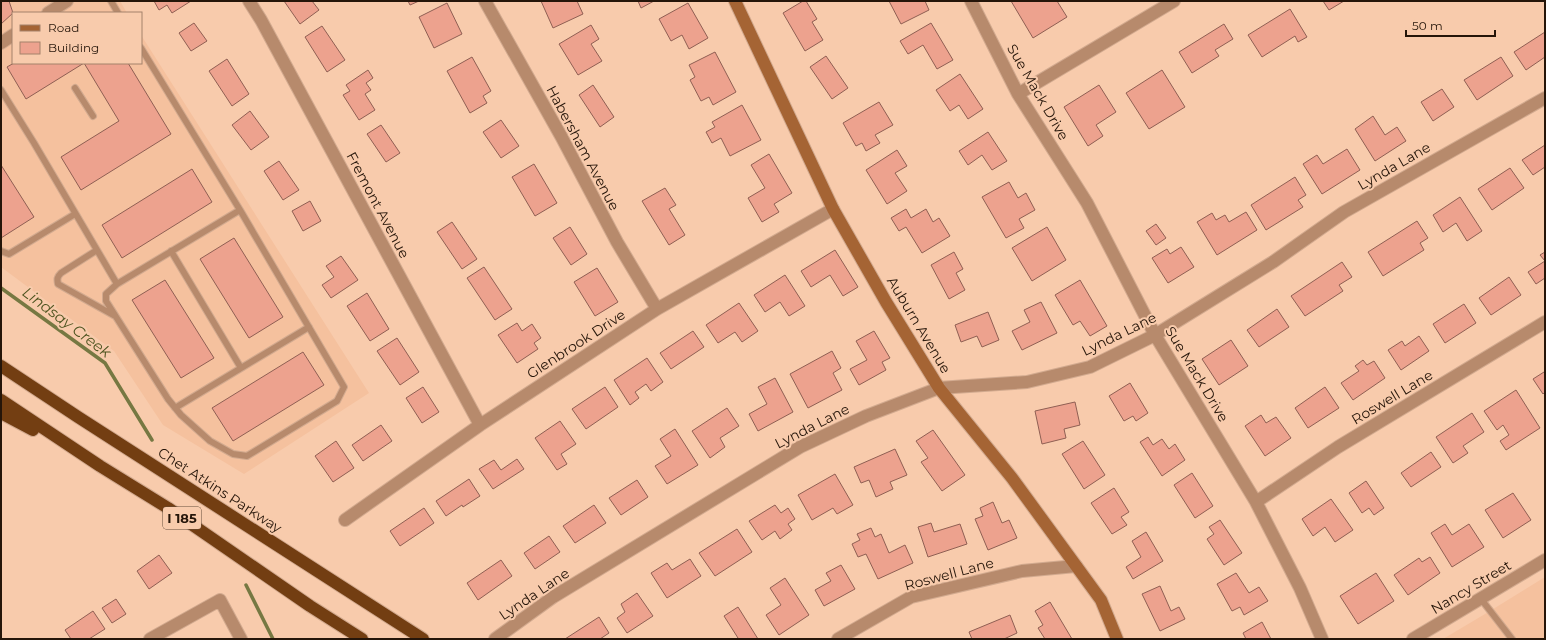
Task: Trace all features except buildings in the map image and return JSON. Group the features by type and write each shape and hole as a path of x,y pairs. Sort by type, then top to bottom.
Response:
{"highway":[{"path":"1,357 78,417"},
{"name":"Chet Atkins Parkway","path":"1,366 423,639"},
{"name":"I 185","path":"1,400 100,466 168,508 310,606 362,639"},
{"path":"1,413 100,466"}],"street":[{"path":"51,8 67,1"},
{"name":"Fremont Avenue","path":"249,1 269,34 480,425"},
{"name":"Habersham Avenue","path":"485,1 557,129 617,242 657,309"},
{"name":"Auburn Avenue","path":"735,1 833,209 886,302 939,388 1012,478 1101,600 1118,639"},
{"name":"Sue Mack Drive","path":"971,1 1018,94 1087,203 1155,335 1256,502 1300,588 1322,639"},
{"path":"1018,94 1174,1"},
{"path":"1,43 12,36"},
{"name":"Lynda Lane","path":"495,639 554,597 800,447 866,416 939,388 1027,382 1090,368 1155,335 1273,262 1344,212 1545,98"},
{"name":"Glenbrook Drive","path":"345,520 480,425 657,309 833,209"},
{"name":"Roswell Lane","path":"1256,502 1338,447 1545,322"},
{"name":"Nancy Street","path":"1413,639 1545,560"},
{"name":"Roswell Lane","path":"838,639 911,597 1022,571 1076,566"},
{"path":"150,639 220,600 241,639"}],"lane":[{"path":"111,1 117,12"},
{"path":"142,50 240,210 344,387 337,401 248,456 233,454 210,441 181,415 168,399 106,301 106,294 117,284 240,210"},
{"path":"75,88 93,116"},
{"path":"1,90 117,284"},
{"path":"1,251 9,254 75,214"},
{"path":"97,250 61,273 57,279 58,284 116,317"},
{"path":"171,251 242,368"},
{"path":"175,408 309,327"},
{"path":"1481,598 1512,639"}],"shaded area":[{"path":"1,1 120,1 126,12 12,12 12,64 142,64 142,37 369,393 244,474 163,425 114,351 1,267"},
{"path":"1545,577 1545,639 1443,639 1490,611"}],"waterway":[{"name":"Lindsay Creek","path":"1,288 105,363 152,440"},
{"name":"Lindsay Creek","path":"246,585 273,639"}]}
